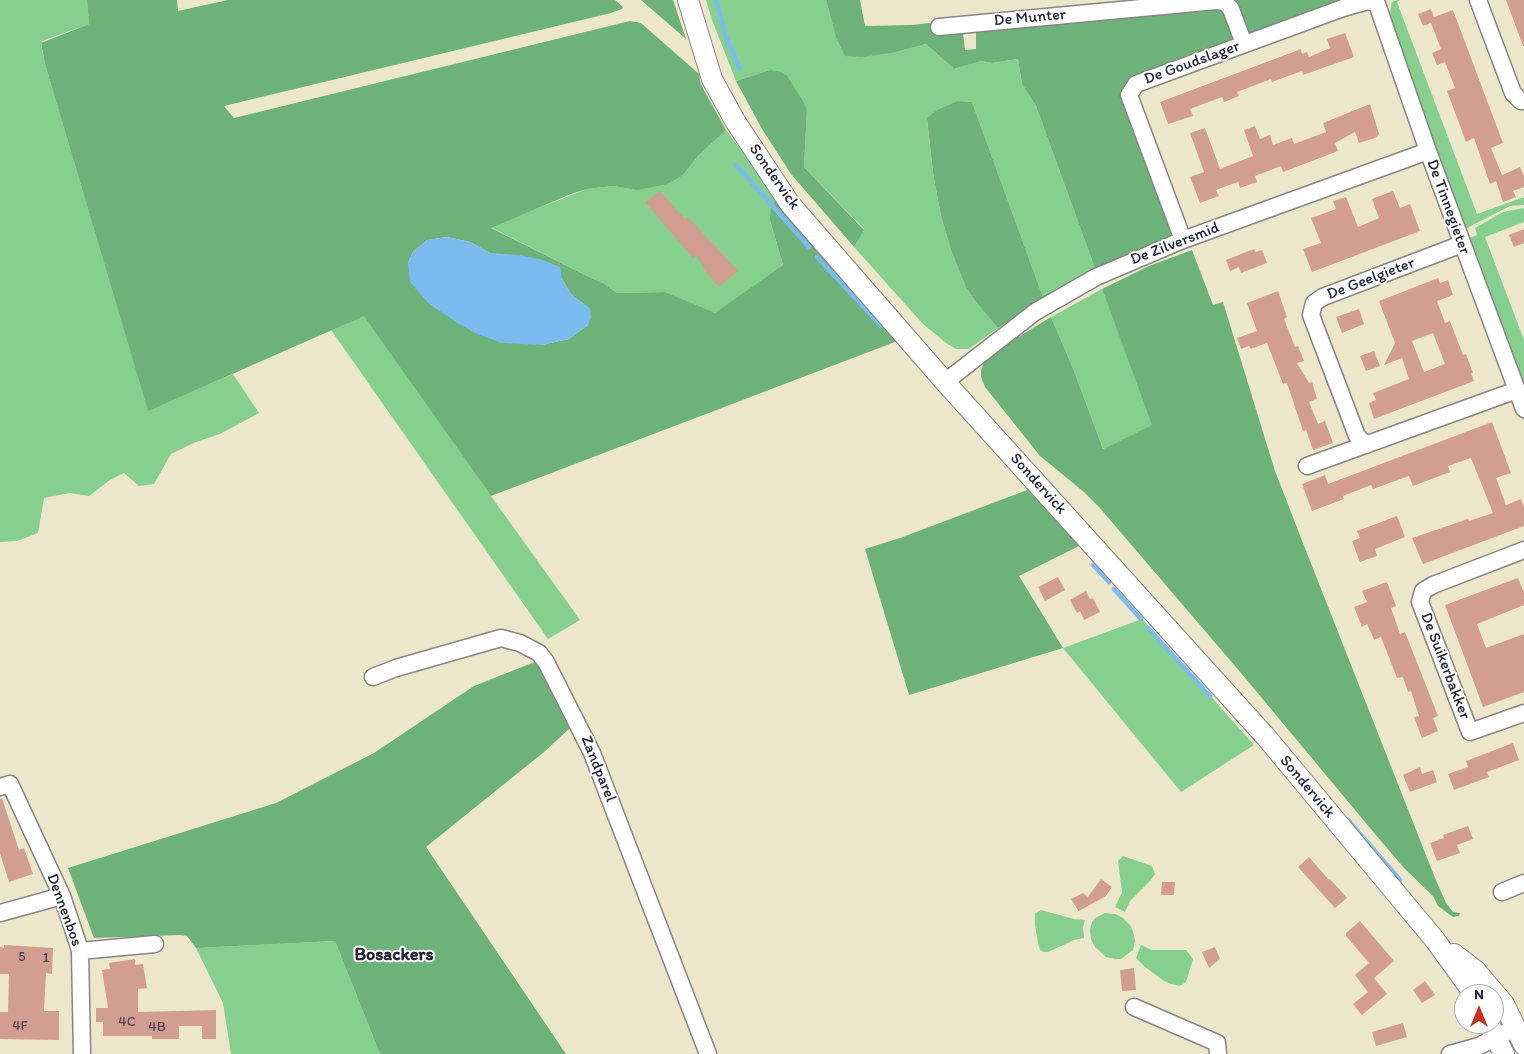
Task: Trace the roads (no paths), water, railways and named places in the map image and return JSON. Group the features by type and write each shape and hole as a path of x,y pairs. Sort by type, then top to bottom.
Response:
{"street":[{"name":"Sondervick","path":"688,0 712,79 735,121 790,204 945,382 1266,737 1434,940 1467,984"},
{"path":"1478,0 1513,93 1521,101 1524,101"},
{"name":"De Munter","path":"939,27 1216,1 1225,2 1231,9 1244,44"},
{"name":"De Goudslager","path":"1183,240 1129,96 1136,84 1343,8 1368,1 1378,2"},
{"name":"De Tinnegieter","path":"1378,2 1428,151 1524,409"},
{"name":"De Zilversmid","path":"945,382 1035,312 1096,277 1183,240 1428,151"},
{"name":"De Geelgieter","path":"1366,445 1357,436 1311,315 1314,303 1323,297 1462,244"},
{"path":"1307,466 1517,390"},
{"name":"De Suikerbakker","path":"1524,550 1433,585 1423,591 1420,602 1470,732 1524,713"},
{"name":"Zandparel","path":"373,677 396,668 501,638 520,643 539,653 546,662 592,753 708,1054"},
{"name":"Dennenbos","path":"0,787 10,784 62,896 80,950 82,1054"},
{"path":"1502,892 1524,883"},
{"path":"0,913 62,896"},
{"name":"Sondervick","path":"1434,940 1476,971 1504,1004 1520,1036"},
{"path":"80,950 155,944"},
{"path":"1134,1007 1217,1043 1218,1054"},
{"path":"1450,1054 1496,1039 1520,1036"}],"water":[{"path":"447,237 470,242 490,253 540,259 560,267 562,279 571,294 590,309 591,317 588,325 569,339 541,345 501,343 475,333 456,322 428,303 410,282 408,263 413,252 427,240"}],"waterway":[{"path":"716,0 726,37 740,69"},
{"path":"736,165 809,247"},
{"path":"817,257 881,326"},
{"path":"1093,565 1109,582"},
{"path":"1114,589 1141,619"},
{"path":"1148,628 1210,696"},
{"path":"1348,820 1400,880"}],"district":[{"name":"Bosackers","path":"394,955"}]}
